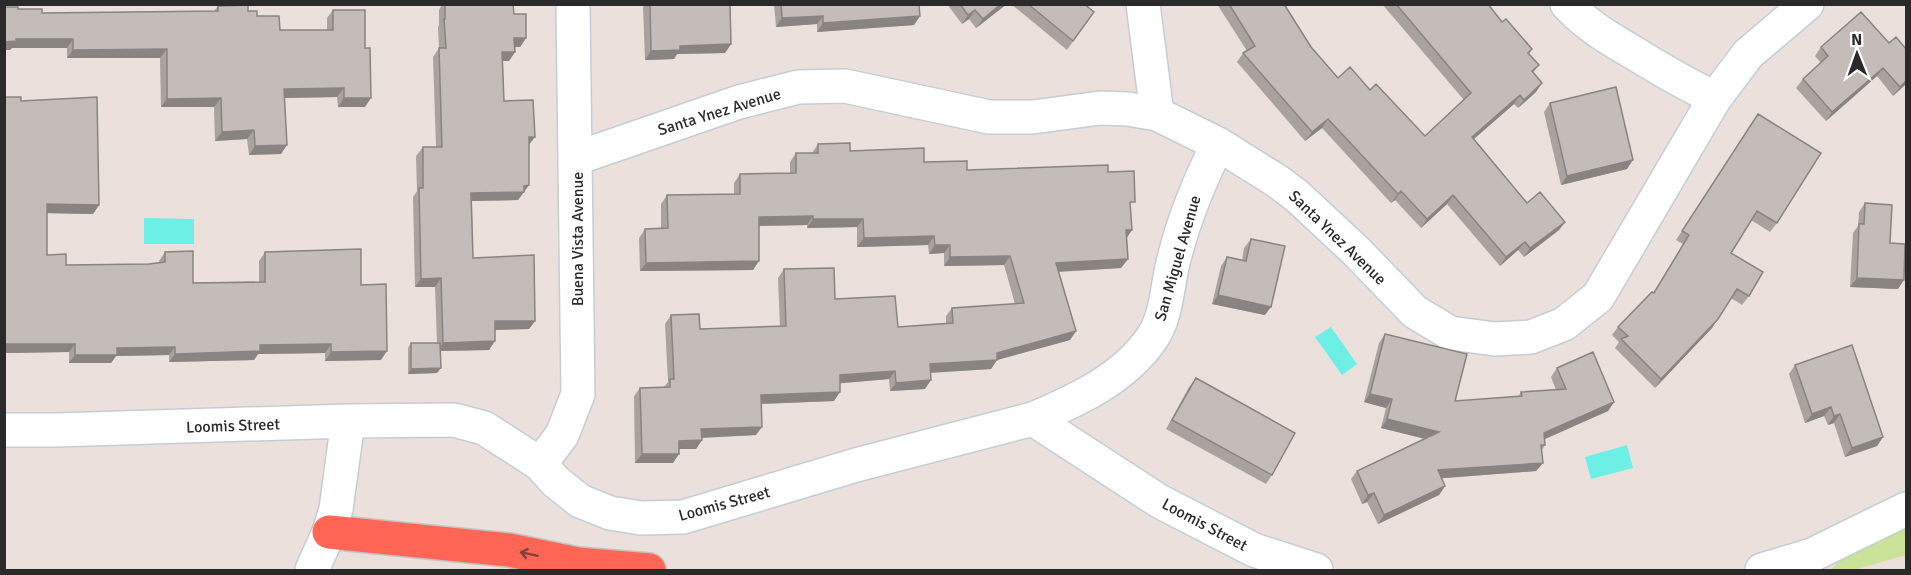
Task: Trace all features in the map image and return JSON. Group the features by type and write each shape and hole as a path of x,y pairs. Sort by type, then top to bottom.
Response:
{"highway":[{"path":"329,532 509,550 578,564 649,570"}],"street":[{"name":"Buena Vista Avenue","path":"540,464 562,435 578,394 577,158 573,4"},
{"path":"1143,4 1157,114"},
{"path":"1567,4 1578,17 1600,33 1715,98"},
{"name":"Santa Ynez Avenue","path":"577,158 739,102 798,87 845,86 989,117 1033,117 1100,108 1128,109 1157,114 1218,144 1278,181 1356,251 1415,312 1450,333 1495,339 1531,337 1564,324 1598,297 1715,98 1748,54 1808,4"},
{"name":"San Miguel Avenue","path":"1033,419 1097,388 1132,361 1153,337 1162,315 1169,276 1186,214 1218,144"},
{"name":"Loomis Street","path":"4,430 454,420 484,428 540,464 555,481 580,501 610,513 641,518 683,517 856,465 1033,419 1159,501 1254,550 1316,570"},
{"path":"312,570 329,532 336,509 348,421"},
{"path":"1762,570 1812,555 1906,510"}],"green space":[{"path":"1906,509 1906,555 1854,570 1831,570 1867,530"}],"water":[{"path":"144,218 194,219 194,244 144,244"},
{"path":"1331,327 1357,364 1342,375 1315,337"},
{"path":"1627,445 1633,468 1591,479 1585,457"}],"building":[{"path":"445,4 513,4 514,14 526,14 526,38 514,38 515,52 502,52 504,101 533,100 535,137 529,137 529,185 524,186 524,192 471,193 473,258 534,255 535,321 495,321 495,341 443,343 441,278 421,279 419,188 423,188 423,147 442,147 439,48 446,48"},
{"path":"650,4 730,4 731,44 680,46 680,50 651,51"},
{"path":"781,4 919,4 920,16 823,23 823,16 782,18"},
{"path":"960,4 1001,4 983,19 975,10 968,15"},
{"path":"1028,4 1084,4 1094,12 1073,41"},
{"path":"1229,4 1284,4 1311,47 1338,78 1350,67 1370,90 1376,84 1425,136 1471,93 1396,4 1488,4 1502,22 1506,19 1532,49 1528,53 1539,65 1532,71 1542,83 1524,100 1520,95 1472,137 1527,203 1540,192 1565,222 1530,248 1525,242 1506,257 1453,195 1427,219 1401,191 1398,194 1328,119 1312,132 1243,53 1255,46"},
{"path":"248,5 248,11 257,11 257,16 279,16 280,30 333,30 333,10 365,10 365,48 370,48 371,98 344,98 344,88 284,89 287,145 255,146 254,130 222,132 221,98 167,99 167,49 73,50 73,39 16,39 17,41 4,42 4,7 42,9 42,13 218,11 218,6"},
{"path":"1861,12 1889,43 1896,37 1906,49 1906,81 1900,87 1883,68 1832,112 1803,79 1828,56 1821,47"},
{"path":"1616,87 1633,160 1567,176 1550,103"},
{"path":"4,97 21,97 21,101 97,97 99,205 47,204 47,255 66,254 66,265 149,264 165,262 165,252 193,251 193,283 265,282 265,252 361,249 361,285 386,284 387,351 331,352 331,344 260,345 260,351 175,354 175,347 117,348 117,355 75,355 75,344 4,344"},
{"path":"1758,114 1821,153 1777,223 1757,211 1731,253 1763,272 1749,296 1737,289 1718,319 1661,379 1621,339 1628,336 1618,327 1652,292 1654,293 1689,235 1682,231"},
{"path":"850,143 850,151 924,148 924,162 967,161 967,170 1108,165 1108,172 1134,171 1135,202 1130,202 1132,230 1126,230 1128,259 1056,263 1076,331 997,353 997,360 930,364 931,380 896,383 895,371 840,375 840,392 761,395 762,427 701,429 702,440 679,441 679,454 642,454 640,388 670,387 670,379 674,379 671,315 699,314 700,329 786,326 784,269 834,268 835,299 895,296 898,327 953,323 952,308 1024,303 1010,256 950,257 950,245 935,245 934,236 864,238 863,219 813,219 813,216 759,217 759,261 646,263 645,229 668,228 667,195 740,194 740,174 796,173 796,153 818,153 818,144"},
{"path":"1865,203 1892,205 1890,243 1905,244 1904,280 1857,278 1859,224 1864,224"},
{"path":"1251,239 1285,246 1271,307 1218,295 1227,257 1246,261"},
{"path":"1385,334 1467,354 1455,401 1522,396 1521,392 1566,389 1557,368 1593,352 1614,402 1544,433 1545,445 1541,445 1543,463 1438,470 1445,486 1384,515 1374,493 1368,495 1357,471 1439,432 1387,419 1392,399 1370,394"},
{"path":"411,343 440,343 441,368 411,369"},
{"path":"1852,345 1883,437 1852,448 1840,414 1834,416 1831,407 1812,414 1795,365"},
{"path":"1196,378 1295,433 1272,475 1172,420"}]}
